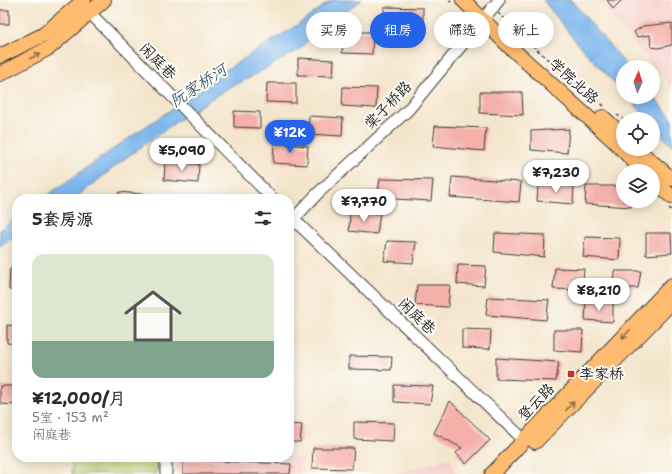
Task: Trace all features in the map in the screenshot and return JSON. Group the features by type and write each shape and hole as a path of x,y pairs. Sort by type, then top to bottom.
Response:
{"main road":[{"path":"0,56 43,35 87,6 104,0"},
{"name":"学院北路","path":"463,0 491,11 636,164"},
{"name":"学院北路","path":"474,0 491,11 616,129"},
{"path":"0,74 49,48 87,6"},
{"path":"645,156 672,180"},
{"path":"660,186 672,197"},
{"name":"登云路","path":"492,474 672,285"},
{"name":"登云路","path":"504,474 672,302"}],"street":[{"name":"闲庭巷","path":"87,6 197,122 268,194"},
{"name":"棠子桥路","path":"294,215 408,110 472,31 491,11"},
{"name":"闲庭巷","path":"294,223 524,440"},
{"path":"166,462 166,474"}],"path":[{"path":"491,11 596,101 609,110"}],"shaded area":[{"path":"598,0 672,0 672,88 660,73 660,60 649,60"},
{"path":"294,457 301,457 300,474 178,474 177,462 294,462"},
{"path":"450,457 456,474 391,474 423,466"}],"green space":[{"path":"72,462 156,462 156,474 72,474"}],"water":[{"path":"332,0 362,0 345,12 316,12"},
{"path":"543,0 571,0 622,60 616,60 616,85 578,44"},
{"path":"306,19 306,42 300,49 242,82 231,86 180,119 127,157 80,194 49,194 195,94 224,71"},
{"path":"634,104 660,104 672,118 672,146 660,133 660,112 642,112"},
{"path":"12,221 12,238 0,247 0,230"}],"building":[{"path":"607,0 622,0 613,9"},
{"path":"384,7 423,8 423,12 384,12"},
{"path":"0,10 9,10 9,24 0,24"},
{"path":"672,23 672,45 658,48 651,47 650,35 637,37 634,32 643,26"},
{"path":"362,32 370,32 370,48 372,48 372,54 342,53 342,48 362,48"},
{"path":"298,58 334,60 333,76 298,75"},
{"path":"267,83 296,83 296,103 266,102"},
{"path":"343,87 377,88 376,108 342,106"},
{"path":"480,92 522,92 523,115 480,113"},
{"path":"234,111 260,112 260,128 234,127"},
{"path":"309,116 343,118 342,136 308,134"},
{"path":"435,126 486,128 484,151 433,146"},
{"path":"569,129 567,153 531,150 531,131"},
{"path":"274,143 308,146 307,165 273,163"},
{"path":"165,162 199,164 198,183 164,180"},
{"path":"452,177 521,182 519,202 450,197"},
{"path":"380,179 433,180 431,201 377,198"},
{"path":"538,184 574,185 573,204 537,201"},
{"path":"586,186 616,186 616,206 585,204"},
{"path":"119,192 141,194 119,194"},
{"path":"350,213 380,213 377,234 349,231"},
{"path":"495,233 545,235 544,257 494,252"},
{"path":"646,233 671,233 672,253 646,255"},
{"path":"585,237 620,238 619,260 583,257"},
{"path":"387,241 416,242 413,263 384,261"},
{"path":"458,265 486,266 484,286 457,284"},
{"path":"555,268 584,269 582,290 553,289"},
{"path":"10,269 12,269 12,290 9,290"},
{"path":"615,271 641,271 638,288 614,288"},
{"path":"417,285 450,285 448,307 415,305"},
{"path":"488,297 549,300 546,320 486,315"},
{"path":"586,302 613,302 613,322 585,320"},
{"path":"7,325 12,326 12,344 7,343"},
{"path":"462,329 491,330 490,349 462,348"},
{"path":"554,330 583,330 582,352 554,350"},
{"path":"349,356 392,357 391,370 349,369"},
{"path":"496,358 559,362 556,381 496,379"},
{"path":"394,385 433,386 430,404 394,402"},
{"path":"0,386 12,386 12,405 0,404"},
{"path":"450,401 490,440 466,464 456,453 462,448 434,433"},
{"path":"354,422 394,423 393,441 354,439"},
{"path":"294,424 302,425 300,442 294,442"},
{"path":"313,448 354,448 352,469 312,468"},
{"path":"183,462 291,464 290,474 183,474"}],"place":[{"name":"李家桥","path":"571,374"}],"water label":[{"name":"阮家桥河","path":"198,85"}]}
